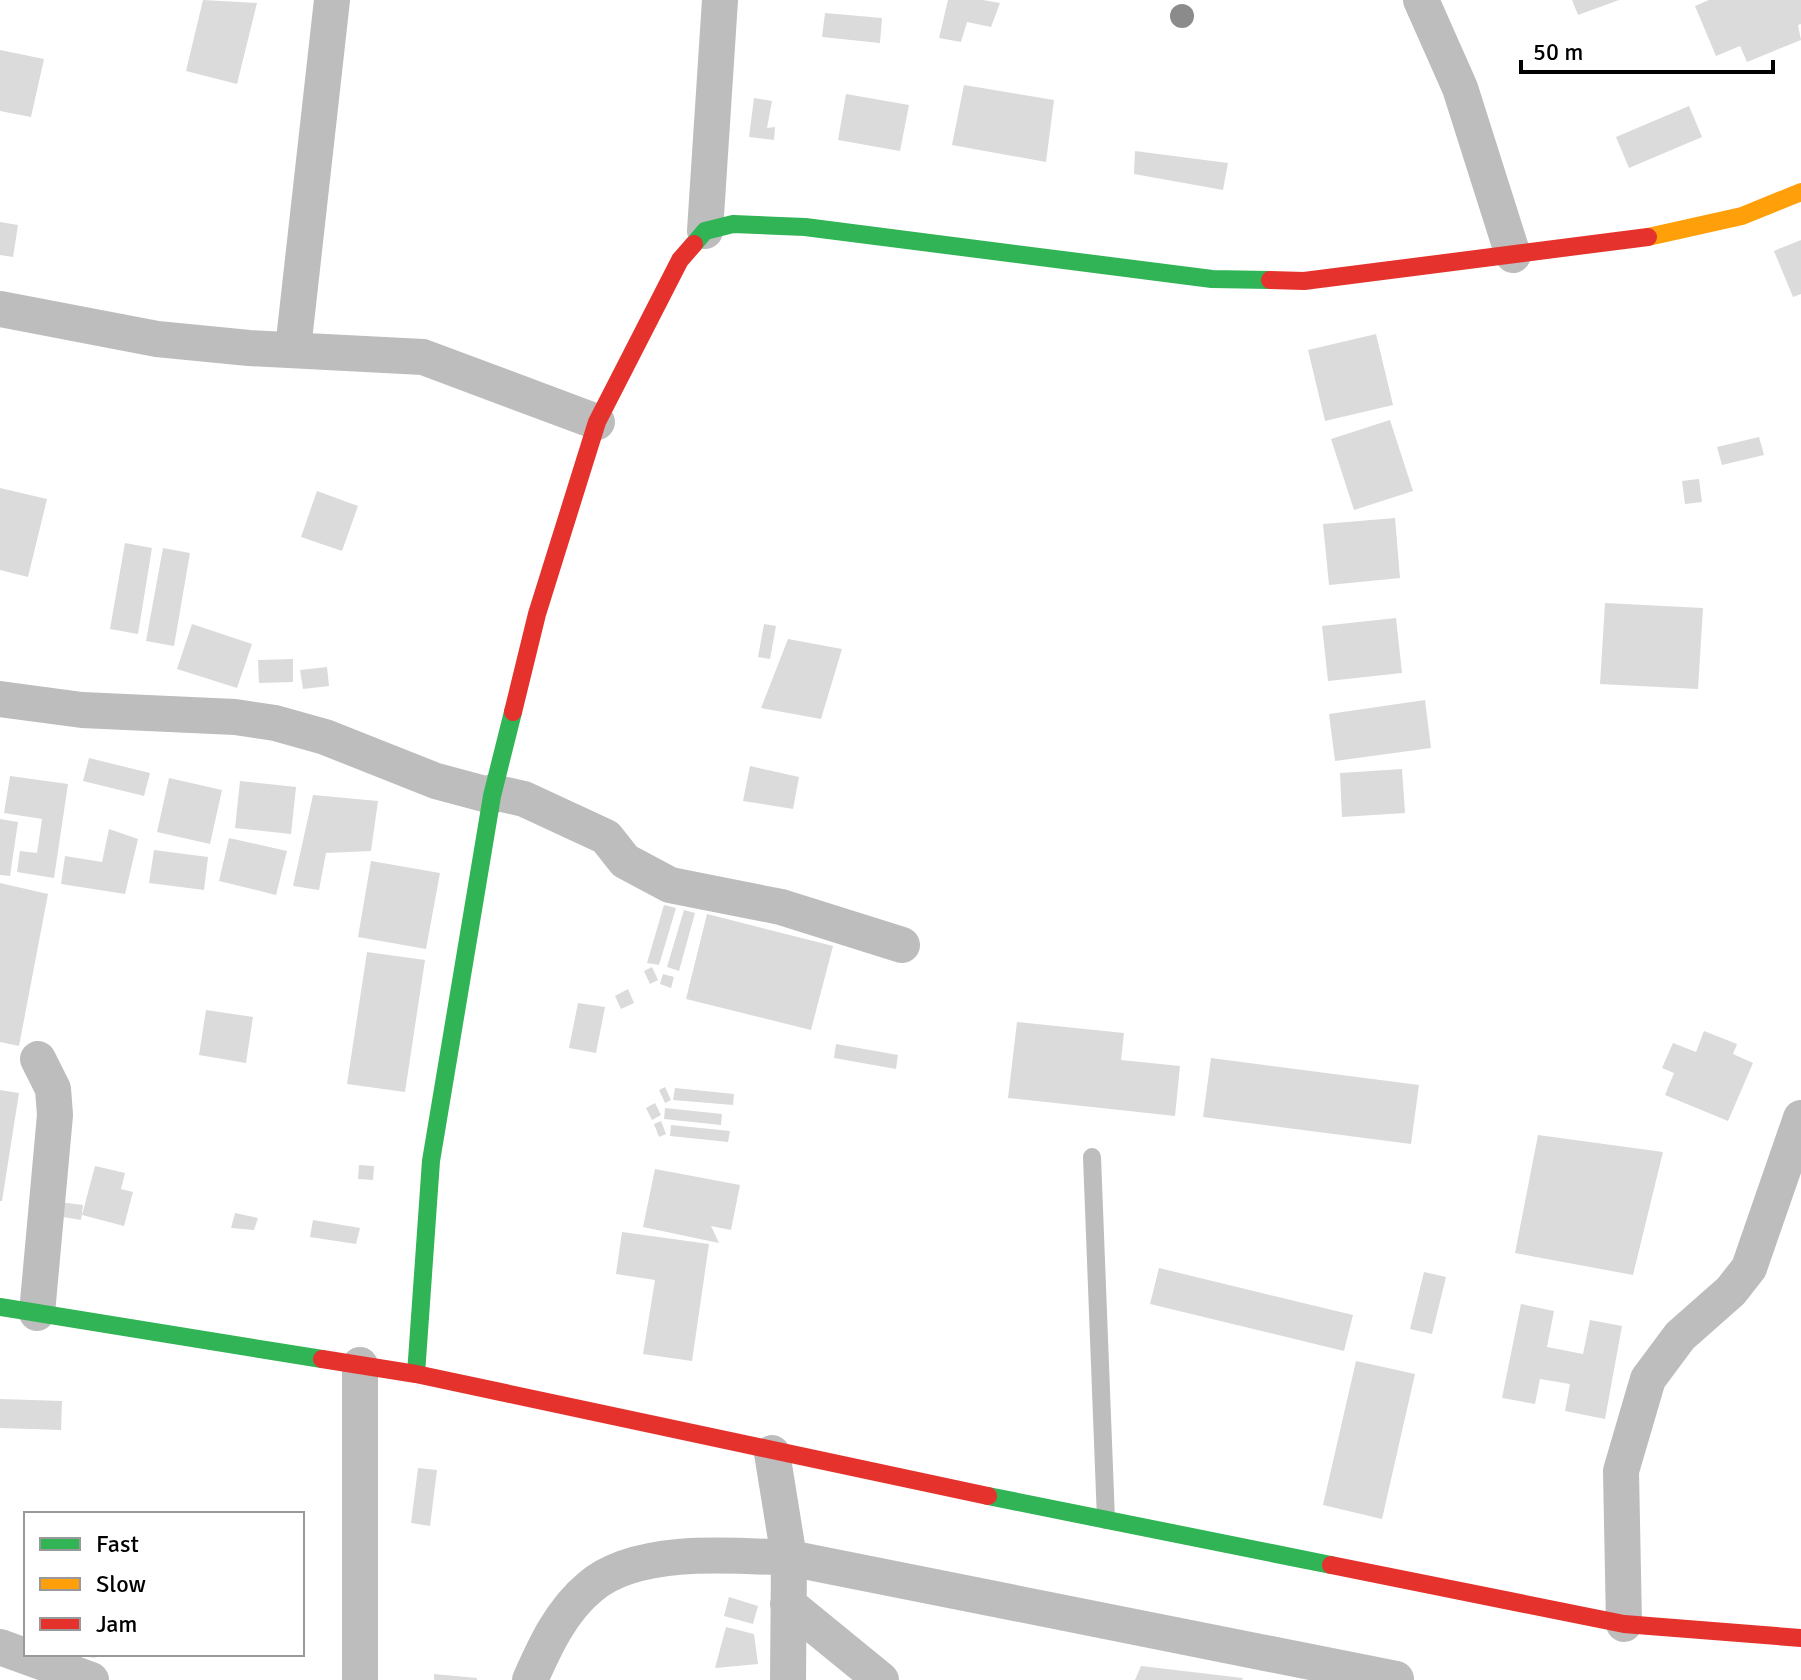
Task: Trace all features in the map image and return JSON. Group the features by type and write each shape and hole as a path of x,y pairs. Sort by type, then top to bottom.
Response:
{"street":[{"path":"293,349 332,0"},
{"path":"705,231 720,0"},
{"path":"1421,0 1460,88 1513,255"},
{"path":"416,1374 431,1161 493,794 537,614 597,422 680,260 705,231 733,224 805,227 1260,282 1304,281 1658,236 1742,216 1801,192"},
{"path":"0,309 157,339 423,357 597,422"},
{"path":"0,699 82,710 235,717 275,723 325,737 436,781 524,799 606,837 625,861 670,885 781,907 902,945"},
{"path":"37,1313 55,1115 53,1089 38,1059"},
{"path":"1624,1624 1621,1471 1648,1379 1680,1336 1731,1291 1749,1268 1801,1118"},
{"path":"0,1307 416,1374 772,1453 1624,1624 1801,1638"},
{"path":"360,1365 360,1680"},
{"path":"772,1453 789,1558 788,1680"},
{"path":"530,1680 553,1632 571,1605 591,1585 612,1572 639,1564 687,1558 789,1558 1396,1679"},
{"path":"788,1620 800,1680"},
{"path":"788,1620 881,1680"},
{"path":"0,1647 24,1656"},
{"path":"25,1656 91,1680"}],"lane":[{"path":"1092,1157 1106,1520"}],"building":[{"path":"203,0 257,3 237,84 186,71"},
{"path":"948,0 1000,3 991,27 967,22 961,42 939,38"},
{"path":"1572,0 1619,0 1578,15"},
{"path":"1709,0 1801,0 1801,24 1798,25 1801,40 1747,62 1740,46 1716,56 1695,6"},
{"path":"825,13 882,18 880,43 822,37"},
{"path":"0,50 44,59 31,117 0,111"},
{"path":"964,85 1054,100 1046,162 952,145"},
{"path":"846,94 909,105 900,151 838,140"},
{"path":"754,98 772,101 767,128 775,127 774,140 749,137"},
{"path":"1689,106 1702,137 1629,168 1616,137"},
{"path":"1135,151 1228,163 1223,190 1134,174"},
{"path":"0,222 18,225 13,257 0,255"},
{"path":"1801,240 1801,294 1793,297 1774,251"},
{"path":"1376,334 1393,405 1325,421 1308,350"},
{"path":"1390,420 1413,491 1354,510 1331,439"},
{"path":"1759,437 1764,455 1722,465 1717,447"},
{"path":"1699,479 1702,502 1685,504 1682,481"},
{"path":"0,488 47,499 28,577 0,570"},
{"path":"317,491 358,506 342,551 301,537"},
{"path":"1395,518 1400,578 1329,585 1323,524"},
{"path":"125,543 152,548 138,634 110,629"},
{"path":"163,548 190,553 174,646 146,641"},
{"path":"1605,603 1703,608 1698,689 1600,684"},
{"path":"1396,618 1402,673 1328,681 1322,626"},
{"path":"192,624 252,644 237,688 177,669"},
{"path":"764,624 776,626 770,659 758,657"},
{"path":"788,639 842,649 821,719 761,708"},
{"path":"293,659 293,682 259,683 258,660"},
{"path":"327,667 329,686 303,689 300,670"},
{"path":"1425,700 1431,748 1335,761 1329,714"},
{"path":"89,758 150,773 144,796 83,781"},
{"path":"750,766 799,777 793,809 743,801"},
{"path":"1402,769 1405,813 1342,817 1340,773"},
{"path":"10,776 68,784 54,878 17,872 20,851 37,853 42,819 4,813"},
{"path":"169,778 222,790 210,844 157,832"},
{"path":"240,781 296,787 291,834 235,828"},
{"path":"313,795 378,801 371,851 326,853 319,890 293,886"},
{"path":"0,819 18,822 10,876 0,875"},
{"path":"109,829 138,839 125,894 61,884 65,856 102,862"},
{"path":"229,838 287,851 276,895 219,881"},
{"path":"154,850 208,857 204,890 149,883"},
{"path":"371,861 440,873 426,949 358,937"},
{"path":"0,883 48,894 19,1046 0,1042"},
{"path":"664,905 676,908 659,965 647,963"},
{"path":"684,910 695,913 679,971 667,967"},
{"path":"707,914 833,946 811,1030 686,999"},
{"path":"367,952 425,960 405,1092 347,1084"},
{"path":"652,967 658,980 650,984 644,971"},
{"path":"663,974 674,977 671,988 660,984"},
{"path":"628,989 634,1003 621,1009 615,996"},
{"path":"578,1003 605,1007 596,1053 569,1048"},
{"path":"206,1010 253,1017 246,1063 199,1055"},
{"path":"1017,1022 1124,1033 1121,1060 1180,1066 1175,1116 1008,1098"},
{"path":"1704,1031 1737,1044 1733,1054 1753,1063 1728,1121 1665,1095 1674,1073 1662,1068 1673,1043 1696,1052"},
{"path":"836,1044 898,1055 896,1069 834,1058"},
{"path":"1211,1058 1419,1085 1411,1144 1203,1117"},
{"path":"665,1087 671,1100 665,1103 659,1090"},
{"path":"675,1088 734,1094 733,1105 673,1100"},
{"path":"0,1090 19,1093 2,1201 0,1201"},
{"path":"655,1103 661,1115 652,1120 646,1108"},
{"path":"665,1108 722,1114 721,1125 664,1119"},
{"path":"661,1121 666,1134 659,1137 654,1124"},
{"path":"671,1125 730,1131 728,1142 670,1136"},
{"path":"1538,1135 1663,1152 1633,1275 1515,1253"},
{"path":"359,1165 374,1166 373,1180 358,1179"},
{"path":"95,1166 125,1173 121,1189 133,1192 124,1226 82,1215"},
{"path":"655,1169 740,1185 731,1230 711,1226 719,1243 643,1227"},
{"path":"59,1202 83,1205 81,1220 57,1216"},
{"path":"235,1213 258,1218 254,1230 231,1228"},
{"path":"313,1220 360,1228 356,1244 310,1237"},
{"path":"622,1232 709,1244 692,1361 643,1354 655,1280 616,1274"},
{"path":"1159,1268 1353,1315 1344,1351 1150,1304"},
{"path":"1424,1272 1446,1277 1432,1334 1410,1329"},
{"path":"1521,1304 1554,1311 1547,1347 1583,1354 1590,1320 1622,1326 1605,1419 1565,1411 1570,1384 1540,1379 1535,1404 1502,1398"},
{"path":"1356,1361 1415,1374 1382,1519 1323,1505"},
{"path":"0,1399 62,1401 61,1430 0,1428"},
{"path":"418,1468 437,1470 430,1526 411,1523"},
{"path":"729,1597 758,1606 753,1624 724,1616"},
{"path":"726,1627 754,1634 758,1664 715,1668"},
{"path":"1141,1666 1243,1678 1135,1680"},
{"path":"434,1674 477,1678 477,1680 434,1680"}],"traffic: fast":[{"path":"694,244 705,231 733,224 805,227 1212,279 1270,280"},
{"path":"416,1374 431,1161 492,796 513,712"},
{"path":"0,1307 322,1359"},
{"path":"988,1496 1331,1565"}],"traffic: slow":[{"path":"1648,237 1742,216 1801,192"}],"traffic: jam":[{"path":"1270,280 1304,281 1648,237"},
{"path":"513,712 537,614 597,422 680,260 694,244"},
{"path":"322,1359 416,1374 988,1496"},
{"path":"1331,1565 1624,1624 1801,1638"}]}
